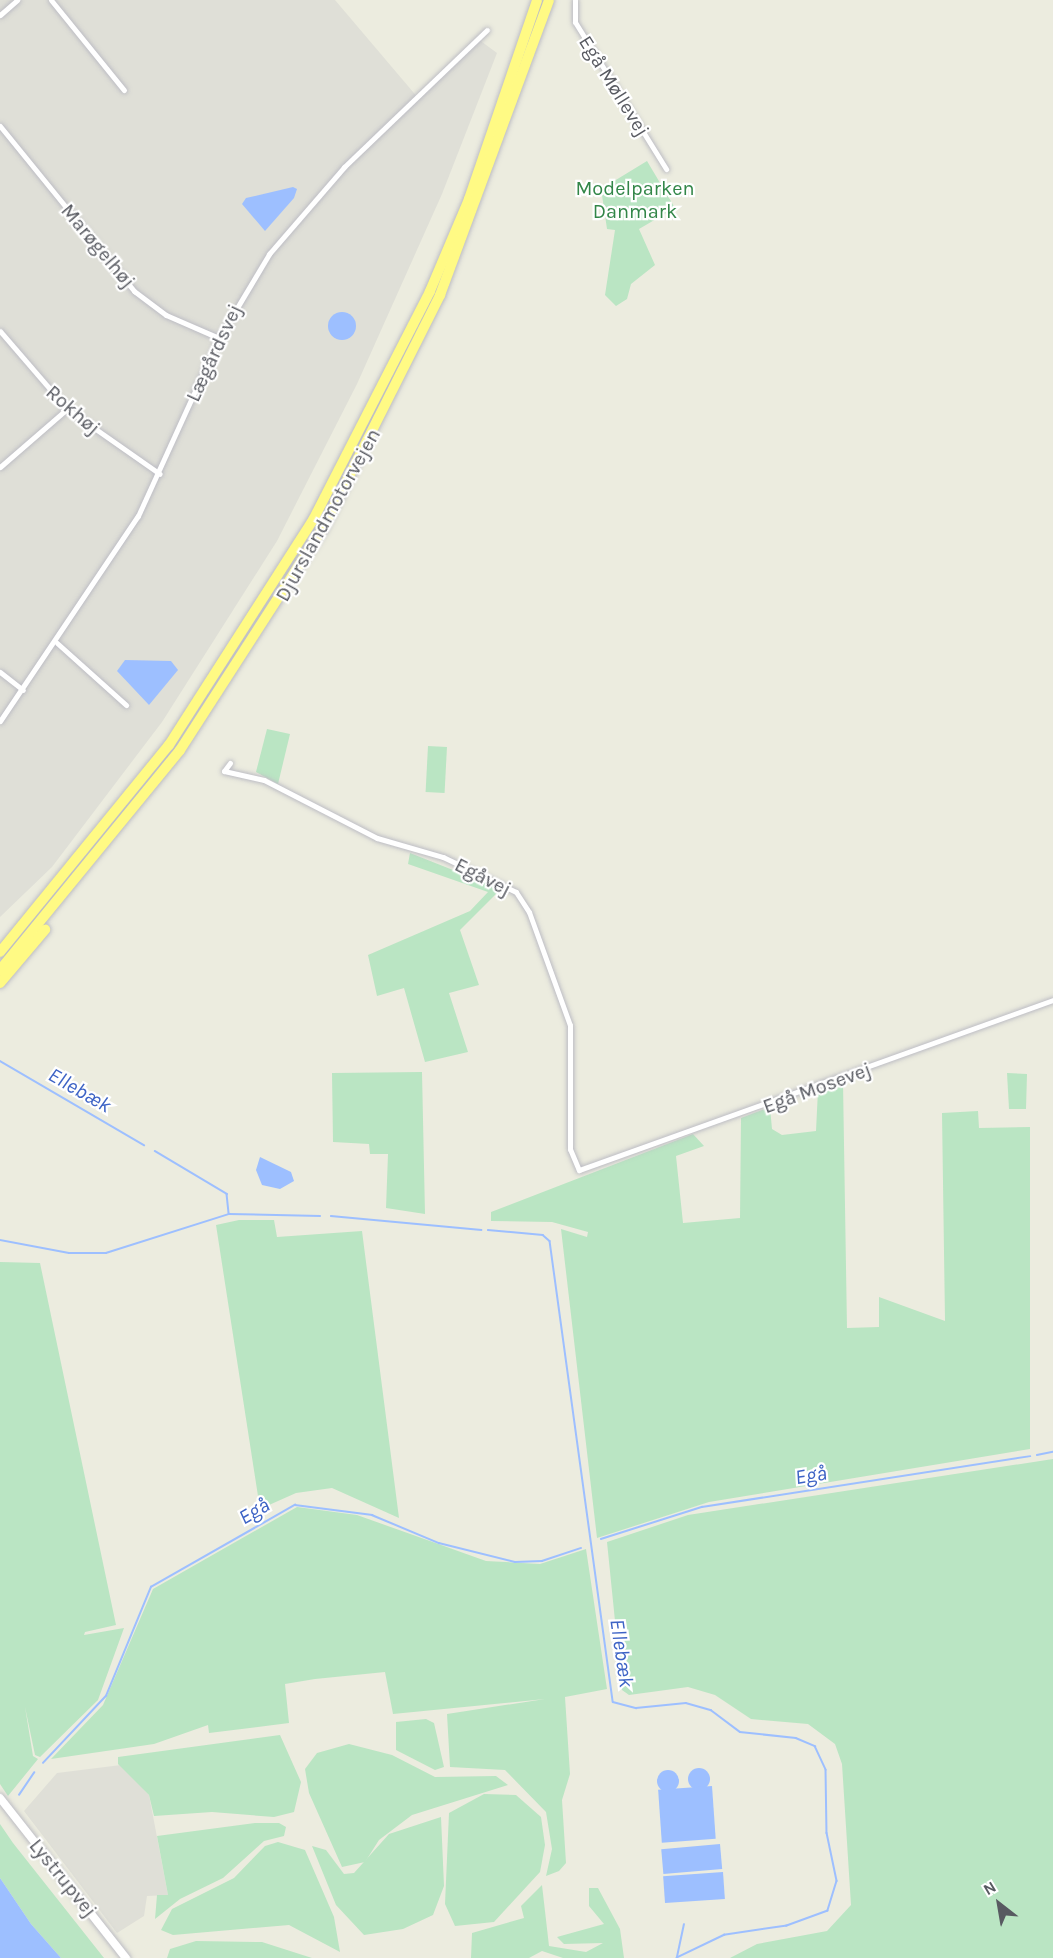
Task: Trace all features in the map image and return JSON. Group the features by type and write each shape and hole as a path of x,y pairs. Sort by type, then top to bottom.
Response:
{"highway":[{"name":"Djurslandmotorvejen","path":"0,952 93,844 214,681 347,459 430,291 537,0"},
{"name":"Djurslandmotorvejen","path":"0,970 180,750 281,598 400,382 479,203 549,0"},
{"path":"0,983 101,861 180,750"},
{"path":"0,943 93,844"}],"street":[{"path":"0,15 17,0"},
{"path":"51,0 124,90"},
{"name":"Egå Møllevej","path":"575,0 575,22 666,168"},
{"name":"Lægårdsvej","path":"0,720 57,643 160,474 219,338 258,271 310,204 487,30"},
{"name":"Marøgelhøj","path":"0,126 134,291 166,315 219,338"},
{"name":"Rokhøj","path":"0,331 67,409 160,474"},
{"path":"0,467 67,409"},
{"path":"57,643 126,705"},
{"path":"0,672 23,690"},
{"name":"Egåvej","path":"230,763 224,771 264,780 377,838 443,857 516,892 529,912 570,1025 570,1149 579,1170"},
{"name":"Egå Mosevej","path":"579,1170 592,1169 1053,1000"},
{"name":"Lystrupvej","path":"0,1798 126,1958"}],"shaded area":[{"path":"0,0 335,0 419,99 478,39 497,53 442,194 357,384 277,541 162,722 52,867 0,917"},
{"path":"121,1765 149,1795 168,1895 147,1896 144,1916 117,1933 24,1811 57,1773"}],"green space":[{"name":"Modelparken Danmark","path":"647,161 675,208 639,229 655,265 631,284 627,299 616,306 605,295 615,230 607,229 602,195 606,186"},
{"path":"267,729 290,734 278,784 256,772"},
{"path":"428,746 447,747 445,793 426,792"},
{"path":"410,853 501,889 460,930 479,985 449,993 468,1052 425,1062 404,988 377,996 368,955 470,911 488,892 408,864"},
{"path":"422,1072 425,1214 386,1208 388,1154 370,1154 369,1144 333,1142 332,1073"},
{"path":"1007,1073 1027,1074 1026,1109 1009,1109"},
{"path":"843,1082 847,1328 879,1327 879,1297 945,1321 942,1113 978,1111 979,1128 1030,1127 1030,1449 709,1502 597,1538 561,1229 587,1237 588,1232 552,1222 491,1221 491,1212 693,1134 704,1146 676,1156 683,1223 740,1218 741,1118 770,1107 772,1129 782,1135 816,1131 818,1090"},
{"path":"239,1220 274,1220 277,1237 362,1231 399,1518 332,1488 296,1493 260,1509 216,1225"},
{"path":"0,1262 40,1263 116,1625 85,1632 84,1635 124,1628 98,1700 40,1757 35,1755 25,1707 33,1756 38,1759 8,1796 0,1784"},
{"path":"1053,1459 1053,1958 730,1958 757,1944 827,1931 851,1905 842,1764 835,1744 808,1724 751,1719 715,1695 688,1687 629,1695 622,1690 607,1542 688,1515"},
{"path":"297,1507 357,1515 486,1561 540,1564 586,1549 607,1689 565,1697 570,1774 562,1800 566,1863 559,1871 546,1876 552,1849 546,1812 505,1770 450,1767 447,1714 545,1699 393,1714 385,1672 315,1679 285,1684 289,1723 209,1733 208,1725 154,1744 51,1759 103,1705 153,1589"},
{"path":"426,1719 434,1723 444,1767 435,1770 396,1750 396,1722"},
{"path":"280,1735 301,1782 294,1812 274,1817 212,1812 154,1816 149,1795 118,1764 118,1757"},
{"path":"349,1744 392,1755 435,1777 496,1776 508,1785 412,1815 379,1840 365,1862 342,1867 309,1793 305,1769 317,1753"},
{"path":"484,1794 516,1795 541,1817 545,1845 540,1872 494,1922 455,1926 445,1904 449,1813"},
{"path":"441,1817 444,1886 433,1915 403,1929 364,1935 336,1905 312,1846 326,1850 344,1874 354,1873 389,1834"},
{"path":"255,1823 279,1823 286,1827 284,1836 264,1841 223,1878 180,1899 155,1919 157,1895 168,1895 157,1836"},
{"path":"0,1824 104,1958 61,1958 31,1924 0,1878"},
{"path":"278,1842 305,1850 334,1917 340,1952 289,1925 173,1935 161,1930 172,1909 234,1878 265,1846"},
{"path":"542,1885 549,1946 586,1952 603,1943 564,1944 557,1937 604,1924 589,1906 589,1888 598,1888 620,1929 624,1958 563,1958 542,1951 529,1958 471,1958 472,1933 524,1918 521,1906"},
{"path":"196,1941 262,1942 312,1958 167,1958 170,1949"}],"water":[{"path":"293,187 297,189 294,198 265,231 242,204 246,198"},
{"path":"342,312 352,316 356,326 352,336 342,340 332,336 328,326 332,316"},
{"path":"125,660 171,661 178,670 149,705 117,671"},
{"path":"260,1157 291,1172 294,1181 280,1189 262,1185 256,1170"},
{"path":"699,1768 707,1771 710,1779 707,1787 699,1790 691,1787 688,1779 691,1771"},
{"path":"668,1770 676,1773 679,1781 676,1789 668,1792 660,1789 657,1781 660,1773"},
{"path":"712,1786 716,1839 662,1843 658,1790"},
{"path":"720,1844 722,1869 663,1874 661,1849"},
{"path":"723,1872 725,1899 665,1903 663,1876"},
{"path":"0,1878 31,1924 61,1958 0,1958"}],"waterway":[{"name":"Ellebæk","path":"0,1061 144,1145"},
{"name":"Ellebæk","path":"155,1151 227,1194 229,1214 320,1216"},
{"path":"0,1240 69,1253 106,1253 229,1214"},
{"name":"Ellebæk","path":"331,1216 481,1230"},
{"name":"Ellebæk","path":"488,1230 543,1235 550,1241 613,1702 636,1708 686,1703 711,1710 740,1732 796,1738 815,1746 826,1770 827,1833 837,1881 828,1911 787,1926 725,1935 677,1958"},
{"name":"Egå","path":"1037,1455 1053,1452"},
{"name":"Egå","path":"601,1539 702,1507 1030,1456"},
{"name":"Egå","path":"43,1763 106,1696 151,1587 295,1505 372,1515 439,1543 515,1562 542,1561 581,1548"},
{"path":"19,1795 34,1773"},
{"path":"677,1957 684,1925"}]}
